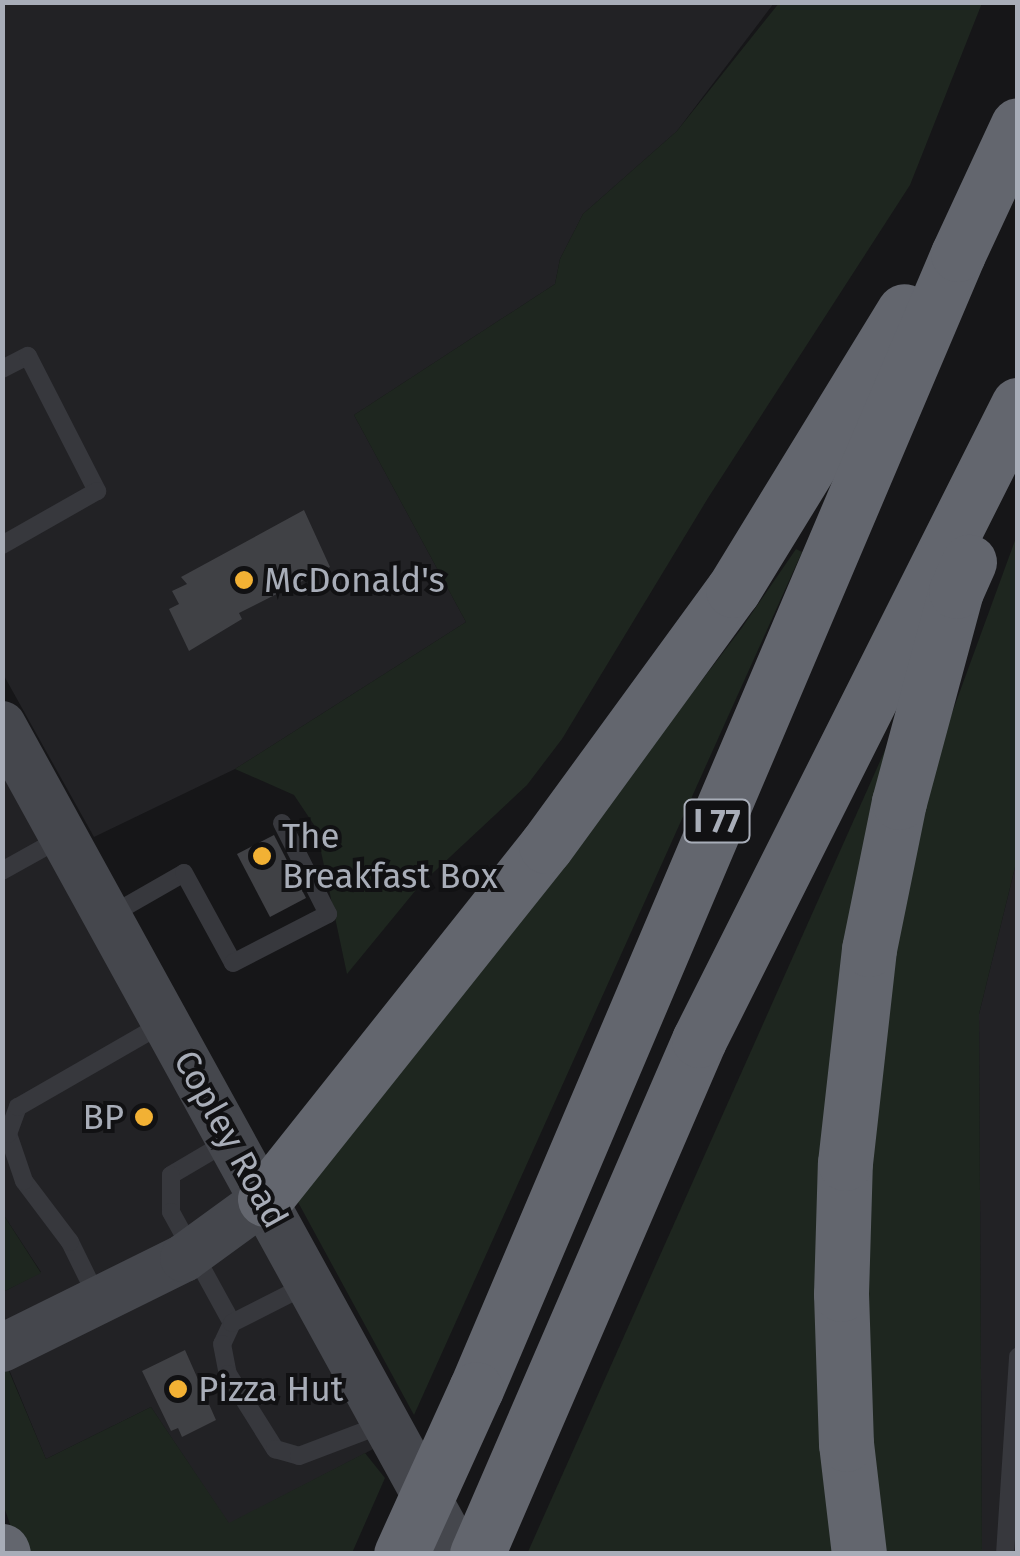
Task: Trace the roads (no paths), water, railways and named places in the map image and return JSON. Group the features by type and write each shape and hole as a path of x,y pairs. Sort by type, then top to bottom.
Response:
{"highway":[{"path":"265,1199 546,846 733,590 1018,125"},
{"name":"I 77","path":"402,1554 476,1389 934,309 1018,125"},
{"name":"I 77","path":"477,1554 700,1040 1018,404"},
{"path":"859,1554 844,1407 841,1255 846,1164 869,949 899,802 956,591 1018,452"}],"main road":[{"name":"Copley Road","path":"6,739 109,916 458,1554"},
{"path":"2,1348 191,1252 265,1199"}],"lane":[{"path":"2,369 28,356 97,491 2,545"},
{"path":"109,916 184,873 233,963 328,914 282,823"},
{"path":"2,871 64,836"},
{"path":"99,1300 70,1242 24,1181 8,1134 18,1107 166,1022"},
{"path":"232,1140 171,1176 171,1212 232,1323"},
{"path":"310,1283 232,1323 222,1344 228,1374 275,1448 299,1456 387,1423"},
{"path":"1005,1554 1018,1356"}],"place":[{"name":"McDonald's","path":"244,580"},
{"name":"The Breakfast Box","path":"262,856"},
{"name":"BP","path":"144,1117"},
{"name":"Pizza Hut","path":"178,1389"}]}
